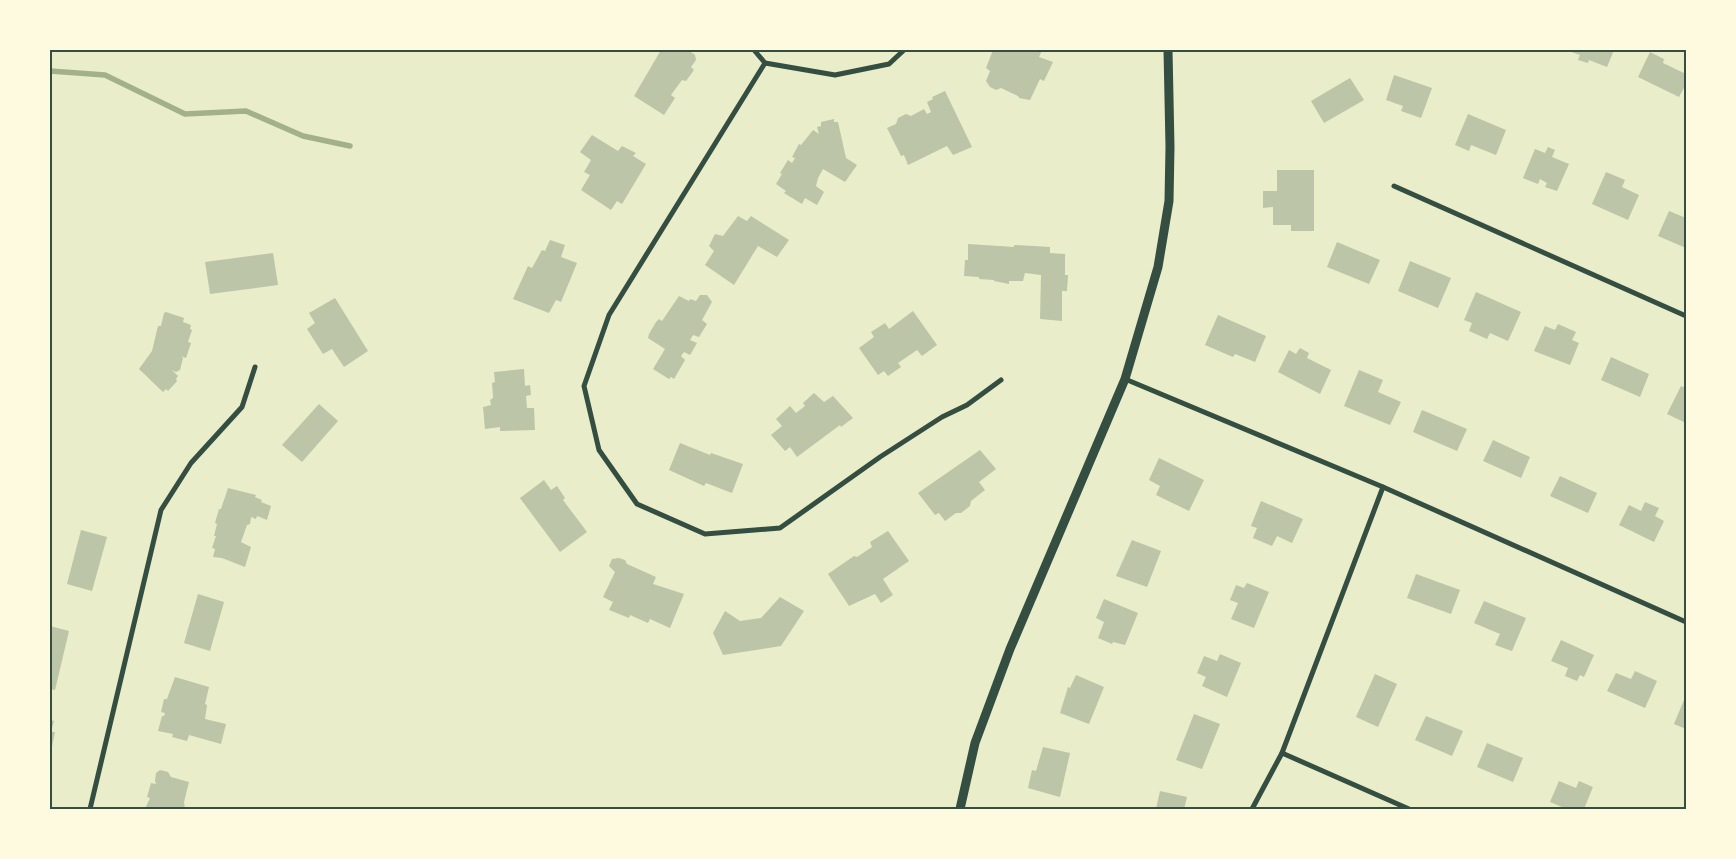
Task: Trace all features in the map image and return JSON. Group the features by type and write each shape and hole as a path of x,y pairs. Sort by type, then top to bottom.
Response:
{"street":[{"path":"754,50 765,63 835,75 889,64 904,50"},
{"path":"960,809 975,743 1010,649 1125,379 1158,267 1169,201 1168,50"},
{"path":"765,63 609,315 584,386 599,450 636,504 706,534 780,528 880,456 942,417 967,405 1002,380"},
{"path":"1394,186 1686,316"},
{"path":"90,809 161,510 191,463 242,407 255,367"},
{"path":"1125,379 1383,487 1686,622"},
{"path":"1252,809 1282,753 1383,487"},
{"path":"1282,753 1409,809"}],"building":[{"path":"661,50 688,50 695,55 696,60 691,67 694,70 686,81 682,80 671,95 675,98 664,115 634,96"},
{"path":"993,50 1042,50 1039,57 1053,62 1044,81 1040,79 1030,100 1019,98 1001,88 996,90 990,87 986,81 990,71 986,68"},
{"path":"1566,50 1614,50 1607,67 1589,60 1588,63 1578,60 1580,55"},
{"path":"1650,52 1664,59 1663,63 1686,74 1686,84 1679,97 1638,77"},
{"path":"1394,75 1432,88 1421,118 1401,111 1403,106 1386,100"},
{"path":"1350,78 1364,100 1324,123 1311,101"},
{"path":"945,91 972,147 953,155 947,146 908,165 904,155 901,156 887,128 896,124 898,118 906,114 911,116 924,109 927,114 931,112 927,102 933,99 932,97"},
{"path":"1468,114 1506,130 1496,155 1471,145 1469,151 1455,145"},
{"path":"834,119 834,122 838,122 846,158 857,165 845,182 823,169 816,186 824,192 817,205 805,198 802,204 784,193 786,191 776,184 782,174 780,173 788,160 792,163 795,158 792,157 799,144 801,145 813,130 819,134 817,127 821,126 821,122"},
{"path":"592,135 618,151 622,146 636,153 633,156 646,164 622,204 617,201 611,210 581,190 590,175 584,172 591,160 580,152"},
{"path":"1548,147 1555,150 1552,157 1569,164 1557,191 1545,187 1547,183 1540,179 1538,184 1523,178 1535,149 1545,153"},
{"path":"1277,170 1314,170 1314,231 1291,231 1291,225 1273,225 1273,207 1263,208 1263,191 1277,191"},
{"path":"1606,172 1625,180 1622,187 1639,195 1628,220 1592,204"},
{"path":"1669,211 1686,218 1686,248 1658,236"},
{"path":"738,216 747,221 751,216 789,240 777,257 758,246 734,285 705,265 714,251 709,246 715,234 723,236"},
{"path":"550,240 565,245 561,257 577,263 561,302 556,300 549,313 513,299 528,266 532,268 542,250 545,251"},
{"path":"1337,242 1380,260 1369,284 1327,267"},
{"path":"968,244 1050,247 1050,253 1065,254 1065,275 1068,275 1067,291 1062,291 1062,321 1040,319 1041,275 1025,273 1023,281 1009,281 1009,284 979,279 979,277 964,276 965,260 968,260"},
{"path":"273,253 278,285 210,294 205,262"},
{"path":"1410,261 1451,278 1438,308 1398,291"},
{"path":"1476,292 1521,312 1508,341 1490,333 1487,339 1469,331 1472,323 1464,320"},
{"path":"700,295 707,295 712,302 702,320 707,324 699,337 693,335 690,340 697,343 690,355 684,352 681,356 685,360 674,379 671,377 669,379 653,369 665,349 648,338 649,334 659,319 662,321 679,296 689,301 690,299 696,301"},
{"path":"335,298 368,351 344,367 332,349 323,354 307,329 315,323 309,313"},
{"path":"913,311 937,345 922,356 917,350 898,363 901,367 888,376 884,371 878,375 859,348 874,337 871,332 885,323 889,329"},
{"path":"164,313 184,318 183,322 191,325 190,329 192,330 188,342 191,343 186,358 181,356 183,358 180,370 176,372 172,370 178,376 177,381 168,391 166,389 163,392 139,369 152,351 158,326 161,326"},
{"path":"1218,315 1266,336 1255,362 1235,354 1233,357 1205,345"},
{"path":"1558,324 1576,332 1572,340 1579,343 1570,365 1534,351 1545,326 1555,330"},
{"path":"1300,348 1309,353 1307,358 1331,370 1320,394 1278,372 1289,350 1296,354"},
{"path":"1611,357 1649,374 1640,397 1601,380"},
{"path":"524,369 525,386 530,385 531,395 526,396 527,408 534,408 535,430 500,431 500,427 485,429 483,407 491,405 490,400 493,398 492,383 495,382 494,372"},
{"path":"1359,370 1383,380 1378,392 1401,402 1390,425 1344,406"},
{"path":"1681,386 1686,388 1686,423 1667,414"},
{"path":"814,393 824,402 833,396 853,418 841,427 840,425 797,457 790,447 785,451 771,435 782,426 776,419 790,406 796,413 805,406 803,403"},
{"path":"319,404 338,421 302,462 282,445"},
{"path":"1422,410 1467,429 1457,451 1413,432"},
{"path":"1493,440 1530,457 1521,478 1483,461"},
{"path":"680,443 710,455 711,453 743,464 732,493 706,483 704,486 669,470"},
{"path":"980,450 996,469 979,482 985,490 971,501 970,506 945,521 939,513 935,515 918,493"},
{"path":"1159,458 1204,480 1189,511 1156,495 1160,486 1149,480"},
{"path":"1560,476 1597,493 1588,513 1550,496"},
{"path":"544,480 551,490 557,486 565,498 563,500 587,532 560,552 520,498"},
{"path":"228,488 256,495 255,497 262,500 261,502 271,506 267,520 257,516 256,519 251,517 250,524 247,525 241,542 251,547 245,567 222,558 213,557 215,549 212,548 217,524 215,523"},
{"path":"1261,501 1303,519 1292,543 1277,536 1272,546 1253,538 1257,528 1251,526"},
{"path":"1645,502 1659,508 1655,516 1664,521 1654,542 1619,525 1629,505 1641,511"},
{"path":"81,530 107,537 92,591 67,584"},
{"path":"888,531 909,561 883,579 893,595 881,603 875,594 849,606 828,574 854,556 857,557 872,547 870,542"},
{"path":"1132,540 1161,551 1147,587 1116,576"},
{"path":"619,558 625,560 627,564 656,577 653,584 684,594 670,628 650,619 648,623 630,615 629,618 609,610 613,602 603,597 615,572 609,566 612,559"},
{"path":"1416,574 1460,590 1451,614 1407,598"},
{"path":"1247,583 1269,592 1254,628 1231,619 1238,603 1230,600 1236,585 1244,588"},
{"path":"198,594 224,602 210,651 184,643"},
{"path":"780,597 804,611 781,646 723,655 713,633 725,611 740,621 761,618"},
{"path":"1104,599 1138,613 1125,645 1113,642 1112,644 1098,638 1104,622 1096,618"},
{"path":"1484,601 1526,618 1512,651 1495,645 1500,634 1474,623"},
{"path":"50,626 69,631 55,690 50,689"},
{"path":"1561,640 1594,655 1584,677 1580,675 1577,681 1565,676 1568,668 1551,661"},
{"path":"1220,654 1241,663 1227,697 1202,686 1206,677 1197,673 1204,656 1217,661"},
{"path":"1635,671 1657,681 1645,708 1607,691 1616,673 1631,679"},
{"path":"1375,674 1397,684 1378,727 1356,717"},
{"path":"1076,675 1104,687 1089,724 1060,713 1068,687 1070,688"},
{"path":"175,677 209,687 205,704 207,705 205,719 226,724 221,744 189,735 187,741 172,737 173,734 158,731 162,716 165,713 161,712 164,699 167,699"},
{"path":"1686,695 1686,729 1674,724"},
{"path":"1194,714 1220,724 1202,769 1176,760"},
{"path":"1426,716 1463,731 1452,756 1415,740"},
{"path":"50,720 54,721 51,732 55,732 51,751"},
{"path":"1487,743 1523,758 1513,782 1477,767"},
{"path":"1043,747 1070,753 1060,797 1028,788 1032,770 1036,771"},
{"path":"160,770 168,772 171,777 189,782 184,802 185,809 145,809 150,798 147,797 151,783 156,784 156,773"},
{"path":"1559,781 1576,788 1579,781 1593,787 1584,809 1567,809 1550,802"},
{"path":"1160,791 1187,797 1184,809 1156,809"}],"waterway":[{"path":"50,71 105,75 185,114 246,111 303,136 350,146"}]}
